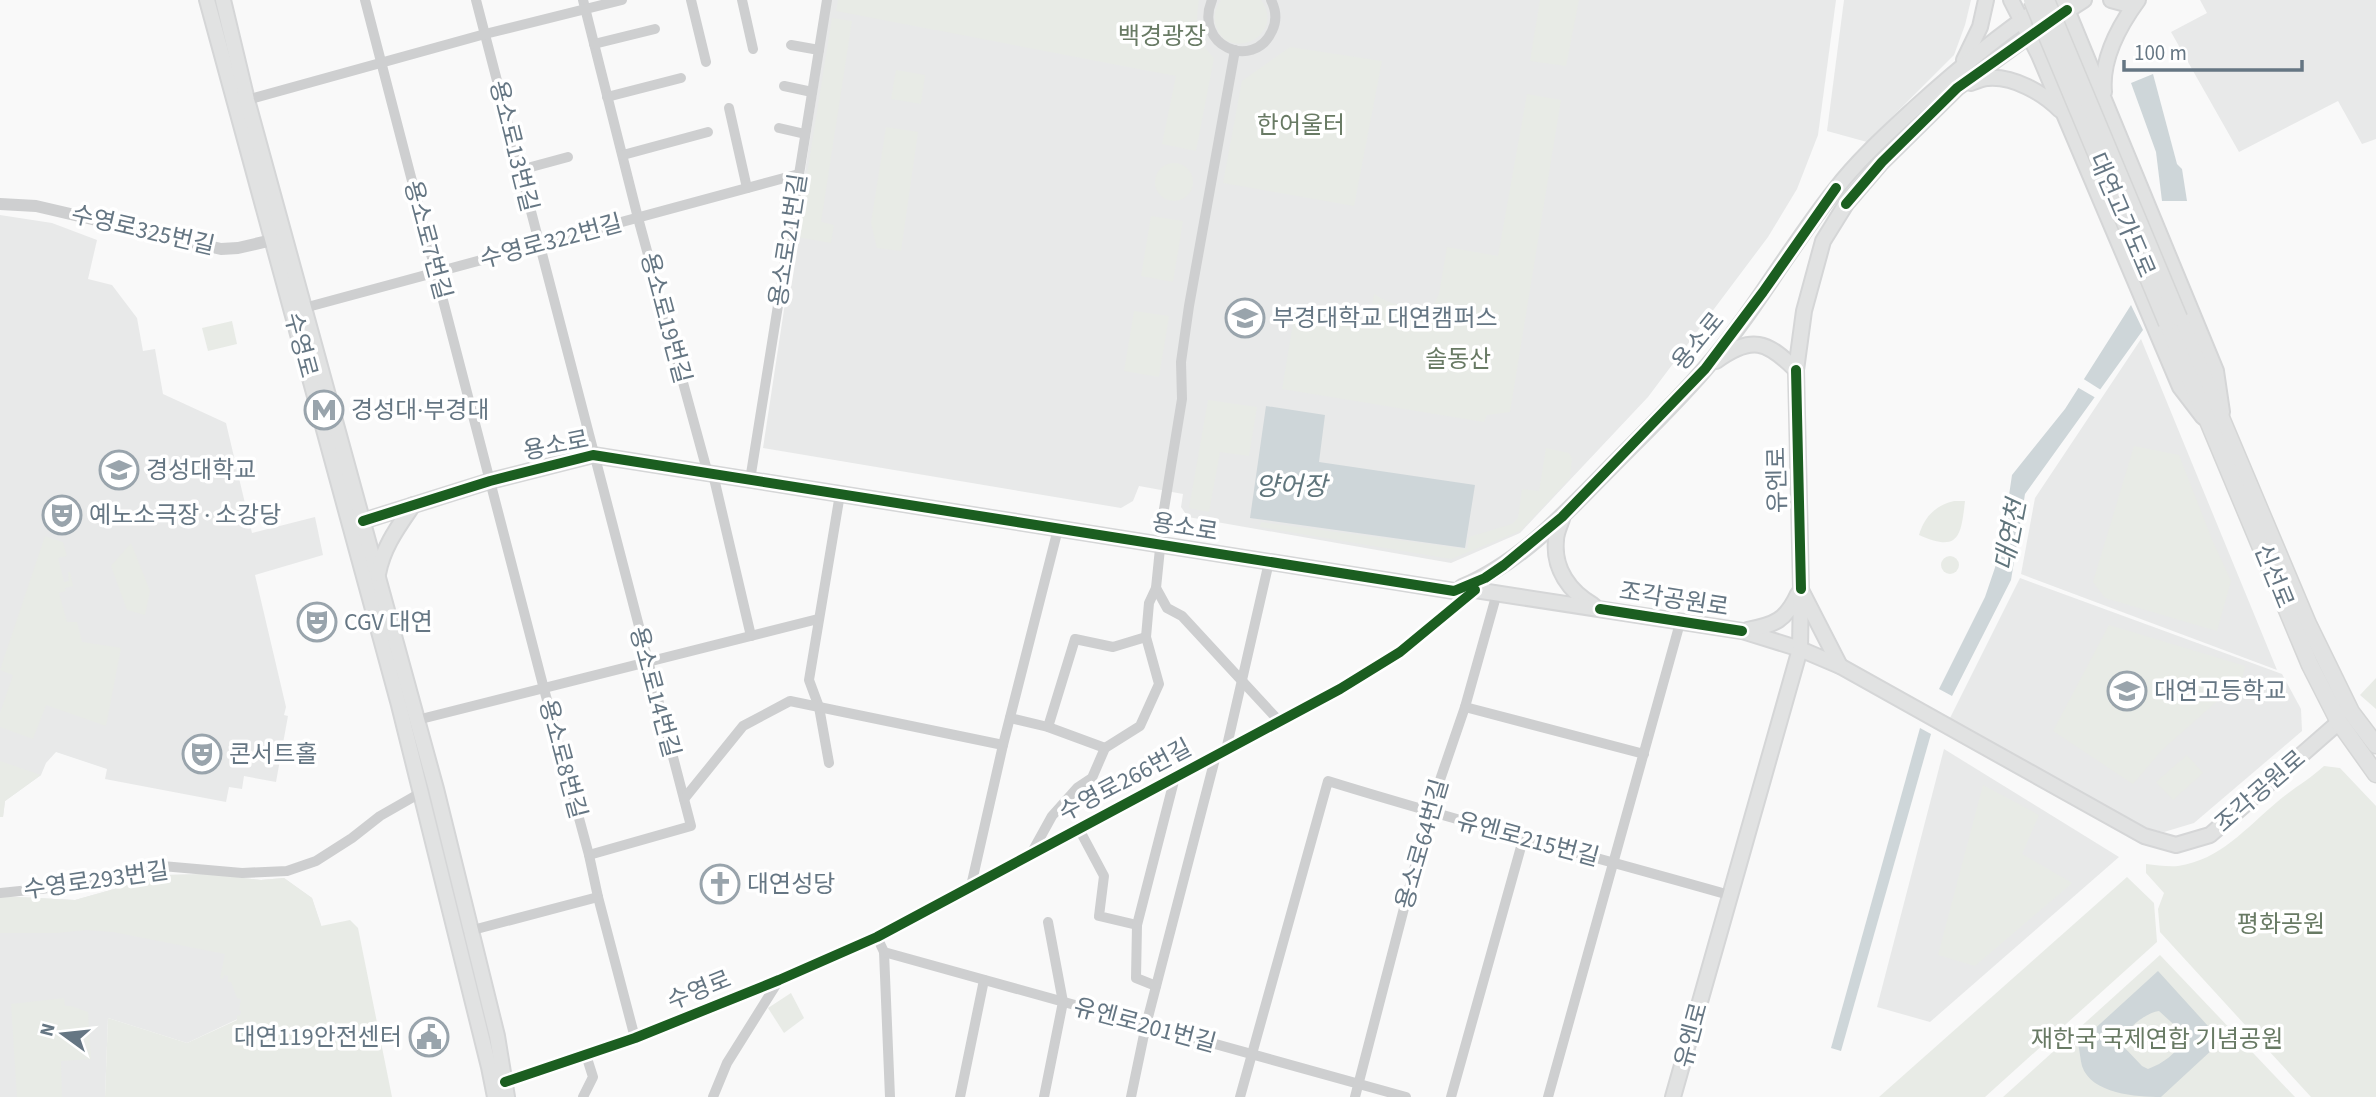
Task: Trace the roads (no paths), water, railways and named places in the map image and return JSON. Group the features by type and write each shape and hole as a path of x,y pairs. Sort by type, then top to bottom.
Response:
{"highway":[{"name":"대연고가도로","path":"2032,0 2218,427"},
{"name":"대연고가도로","path":"2056,5 2173,321"},
{"name":"신선로","path":"2218,427 2310,665 2339,722 2376,774"},
{"path":"2218,427 2351,712 2376,745"}],"main road":[{"name":"수영로","path":"207,0 279,238 304,308 363,522 436,789 497,1036 506,1090"},
{"name":"수영로","path":"223,0 279,238 422,792 495,1097"},
{"path":"1958,68 1971,49 1980,27 1986,0"},
{"path":"2011,0 2030,35 2065,115 2180,387 2218,427"},
{"path":"1957,89 2030,35 2056,5 2084,0"},
{"path":"2105,100 2103,77 2109,57 2120,28 2135,3 2111,0"},
{"path":"2056,5 2105,100 2216,371 2218,427"},
{"name":"용소로","path":"363,522 490,481 593,455 1454,591 1485,578 1504,565 1562,517 1705,369 1836,188 1886,135 1958,68 2022,20 2056,5"},
{"path":"1957,89 1987,78 2009,80 2048,98 2065,115"},
{"name":"유엔로","path":"1673,1097 1800,649 1796,370 1804,311 1823,241 1846,204 1882,162 1957,89"},
{"path":"1705,369 1730,351 1752,344 1776,351 1796,370"},
{"path":"377,578 388,543 414,505"},
{"path":"1562,517 1555,541 1558,564 1565,581 1576,595 1600,609"},
{"path":"1742,631 1778,621 1790,611 1801,589"},
{"path":"1801,589 1840,666"},
{"name":"조각공원로","path":"1454,591 1497,593 1742,631 1800,649 1840,666 1920,709 2144,836 2176,845 2210,835 2339,722"}],"street":[{"name":"용소로7번길","path":"365,0 490,481"},
{"name":"용소로13번길","path":"477,0 593,455"},
{"path":"247,100 584,5 622,0"},
{"path":"691,0 706,62"},
{"path":"742,0 753,49"},
{"name":"용소로21번길","path":"750,480 827,0"},
{"path":"1212,0 1208,16 1211,32 1220,44 1235,50 1255,48 1270,35 1276,14 1271,0"},
{"name":"용소로19번길","path":"584,5 638,218 710,474 751,636"},
{"path":"594,44 655,29"},
{"path":"791,45 819,50"},
{"path":"1030,855 1052,816 1077,788 1092,778 1105,748 1140,726 1159,684 1146,637 1149,603 1156,588 1164,509 1182,399 1181,362 1235,50"},
{"path":"607,97 681,78"},
{"path":"784,86 812,92"},
{"path":"729,108 747,188"},
{"path":"779,128 805,134"},
{"path":"622,155 708,132"},
{"path":"520,170 568,158"},
{"name":"수영로322번길","path":"304,308 799,174"},
{"name":"수영로325번길","path":"0,204 36,206 221,249 238,248 279,238"},
{"name":"용소로14번길","path":"589,855 691,826 593,455"},
{"name":"용소로8번길","path":"490,481 635,1038"},
{"path":"829,763 819,707 809,680 840,494"},
{"path":"971,886 1003,745 1058,528"},
{"path":"1227,750 1269,562"},
{"path":"1156,588 1167,608 1182,616 1279,721"},
{"name":"수영로266번길","path":"779,980 877,937 1340,689 1400,652 1475,590"},
{"name":"용소로64번길","path":"1355,1097 1429,812 1465,707 1497,593"},
{"path":"417,720 818,619"},
{"path":"1548,1097 1680,623"},
{"path":"1048,727 1074,639 1114,647 1146,637"},
{"path":"684,799 743,726 790,701 1003,745"},
{"path":"1465,707 1644,754"},
{"path":"1010,718 1048,727 1105,748"},
{"path":"1131,1097 1146,1025 1216,755"},
{"path":"1156,986 1136,978 1137,925 1175,777"},
{"name":"유엔로215번길","path":"1252,1054 1328,781 1429,812 1524,836 1729,895"},
{"name":"수영로293번길","path":"0,893 108,881 162,866 242,873 287,871 316,861 380,816 422,792"},
{"path":"1079,829 1104,876 1099,916 1137,925"},
{"path":"1451,1097 1524,836"},
{"path":"469,931 598,897"},
{"path":"1044,1097 1063,1002 1048,922"},
{"path":"877,937 884,952 890,1097"},
{"name":"유엔로201번길","path":"884,952 1406,1097"},
{"path":"713,1097 727,1063 779,980"},
{"name":"수영로","path":"506,1090 586,1055 779,980"},
{"path":"960,1097 984,980"},
{"path":"1240,1097 1252,1054"},
{"path":"583,1097 593,1077 586,1055"}],"water":[{"path":"2153,74 2177,164 2182,169 2187,201 2162,201 2156,152 2131,83"},
{"name":"대연천","path":"2131,305 2143,330 2025,494 2011,580 1952,696 1939,689 1985,597 2001,550 2012,475 2065,409"},
{"name":"양어장","path":"1266,406 1325,415 1319,462 1475,485 1465,548 1250,518"},
{"path":"1920,728 1931,734 1841,1051 1831,1048"},
{"path":"2158,971 2218,1037 2214,1048 2161,1097 2116,1092 2095,1083 2082,1066 2078,1044","holes":["2159,1011 2182,1032 2185,1039 2177,1049 2164,1061 2148,1069 2123,1046 2126,1034 2135,1024 2147,1015"]}],"place":[{"name":"부경대학교 대연캠퍼스","path":"1245,318"},
{"name":"경성대·부경대","path":"324,410"},
{"name":"경성대학교","path":"119,470"},
{"name":"예노소극장 · 소강당","path":"62,515"},
{"name":"CGV 대연","path":"317,622"},
{"name":"대연고등학교","path":"2127,691"},
{"name":"콘서트홀","path":"202,754"},
{"name":"대연성당","path":"720,884"},
{"name":"대연119안전센터","path":"429,1037"}],"park label":[{"name":"백경광장","path":"1162,36"},
{"name":"한어울터","path":"1301,125"},
{"name":"솔동산","path":"1458,359"},
{"name":"평화공원","path":"2281,924"},
{"name":"재한국 국제연합 기념공원","path":"2157,1039"}]}
